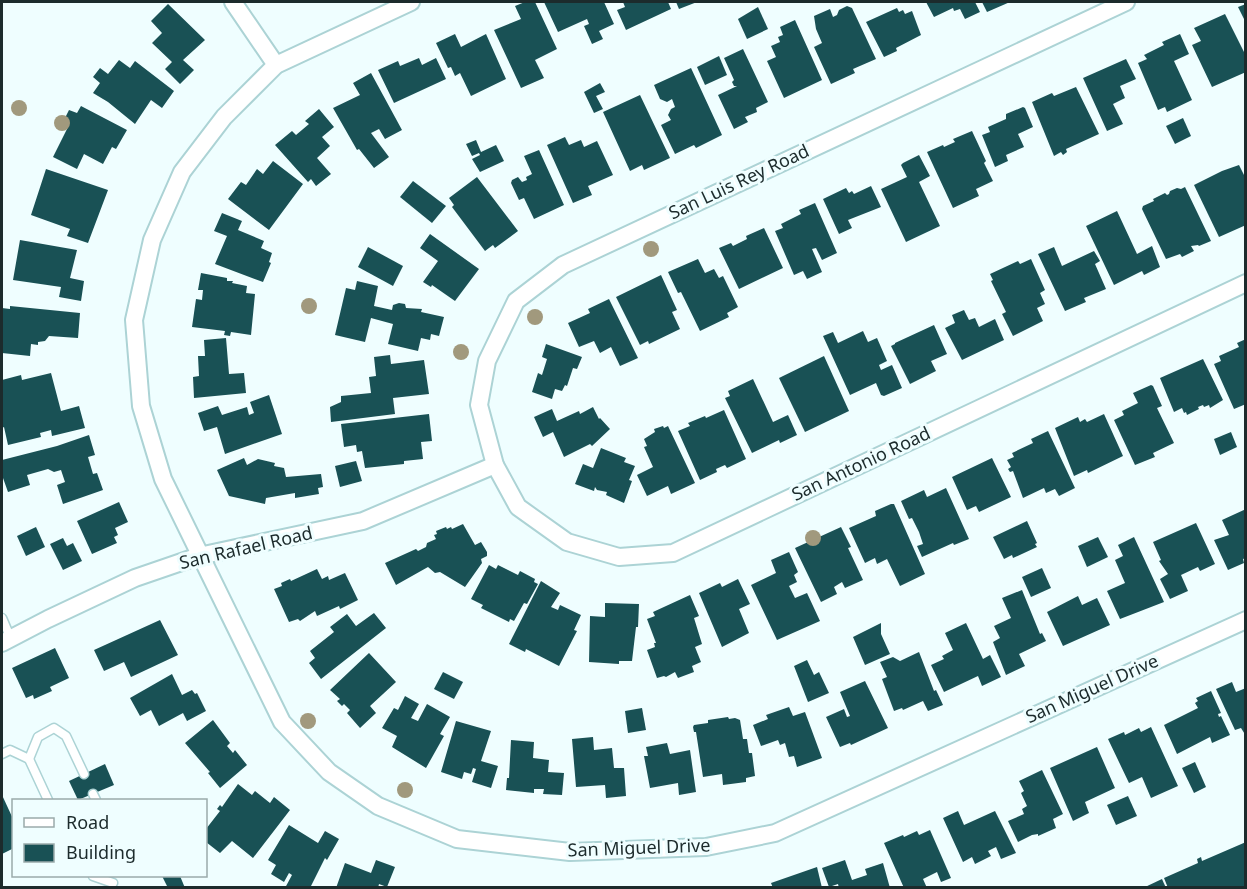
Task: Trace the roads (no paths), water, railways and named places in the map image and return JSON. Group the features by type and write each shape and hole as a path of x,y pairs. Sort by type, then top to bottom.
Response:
{"street":[{"path":"233,2 276,65"},
{"name":"San Miguel Drive","path":"411,2 276,65 224,117 183,172 152,240 134,320 141,406 163,479 282,722 329,772 378,806 457,839 570,852 706,848 775,833 1245,620"},
{"name":"San Luis Rey Road","path":"495,465 479,405 487,361 516,301 563,265 1126,2"},
{"name":"San Antonio Road","path":"495,465 518,507 567,542 619,557 673,553 1245,283"},
{"name":"San Rafael Road","path":"6,641 135,578 199,556 363,520 495,465"}],"lane":[{"path":"2,618 6,641"},
{"path":"28,759 38,737 54,728 66,736 84,774"},
{"path":"2,754 10,750 28,759 47,799"},
{"path":"96,877 114,882"}]}
